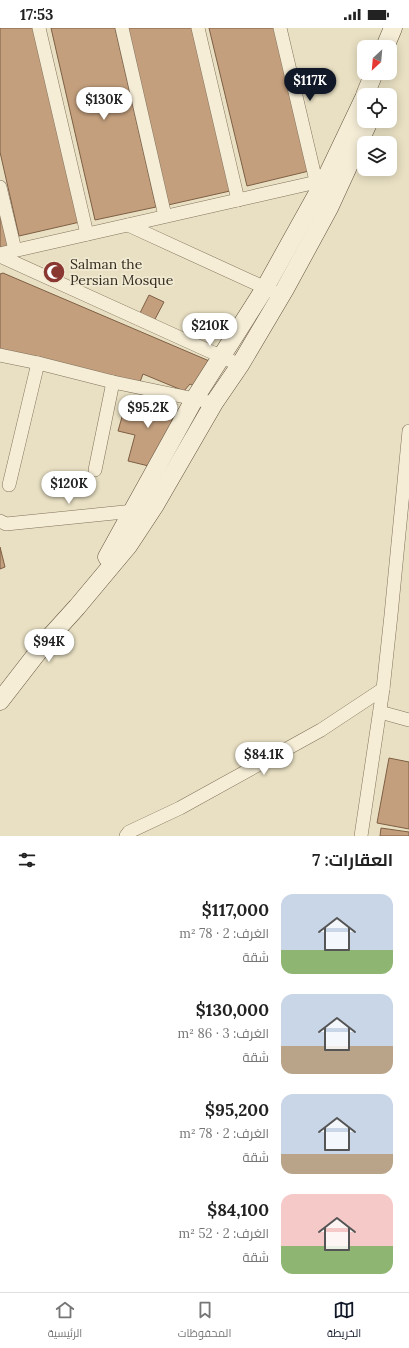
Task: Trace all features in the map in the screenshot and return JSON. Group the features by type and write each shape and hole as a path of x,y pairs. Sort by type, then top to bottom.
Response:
{"main road":[{"path":"0,702 48,639 128,546 155,505 214,403 240,365 320,181 357,111"},
{"path":"77,607 134,511 195,398 221,356 273,292 329,208 366,128"}],"street":[{"path":"39,28 87,234"},
{"path":"122,28 165,216"},
{"path":"198,28 238,200"},
{"path":"280,28 320,181"},
{"path":"0,255 15,250 343,176"},
{"path":"0,187 15,250"},
{"path":"128,225 273,292"},
{"path":"0,255 240,365"},
{"path":"0,355 38,362 113,382 214,403"},
{"path":"8,485 38,362"},
{"path":"95,470 113,382"},
{"path":"361,836 383,689 394,592 409,431"},
{"path":"0,521 6,524 134,511"},
{"path":"126,836 130,832 180,808 321,730 383,689"},
{"path":"380,712 409,720"}],"building":[{"path":"0,28 35,28 80,222 19,236 0,152"},
{"path":"51,28 115,28 156,207 95,220"},
{"path":"128,28 193,28 230,191 168,205"},
{"path":"209,28 275,28 309,171 247,186"},
{"path":"0,200 11,247 0,250"},
{"path":"3,273 214,363 199,389 190,384 184,391 143,374 140,382 0,353 0,274"},
{"path":"149,295 164,302 154,321 140,313"},
{"path":"141,394 177,404 157,468 128,461 135,435 118,431 124,410 135,413"},
{"path":"0,547 5,567 0,569"},
{"path":"389,758 409,762 409,829 377,823"},
{"path":"381,828 409,832 409,836 380,836"}],"place":[{"name":"Salman the Persian Mosque","path":"54,272"}]}
